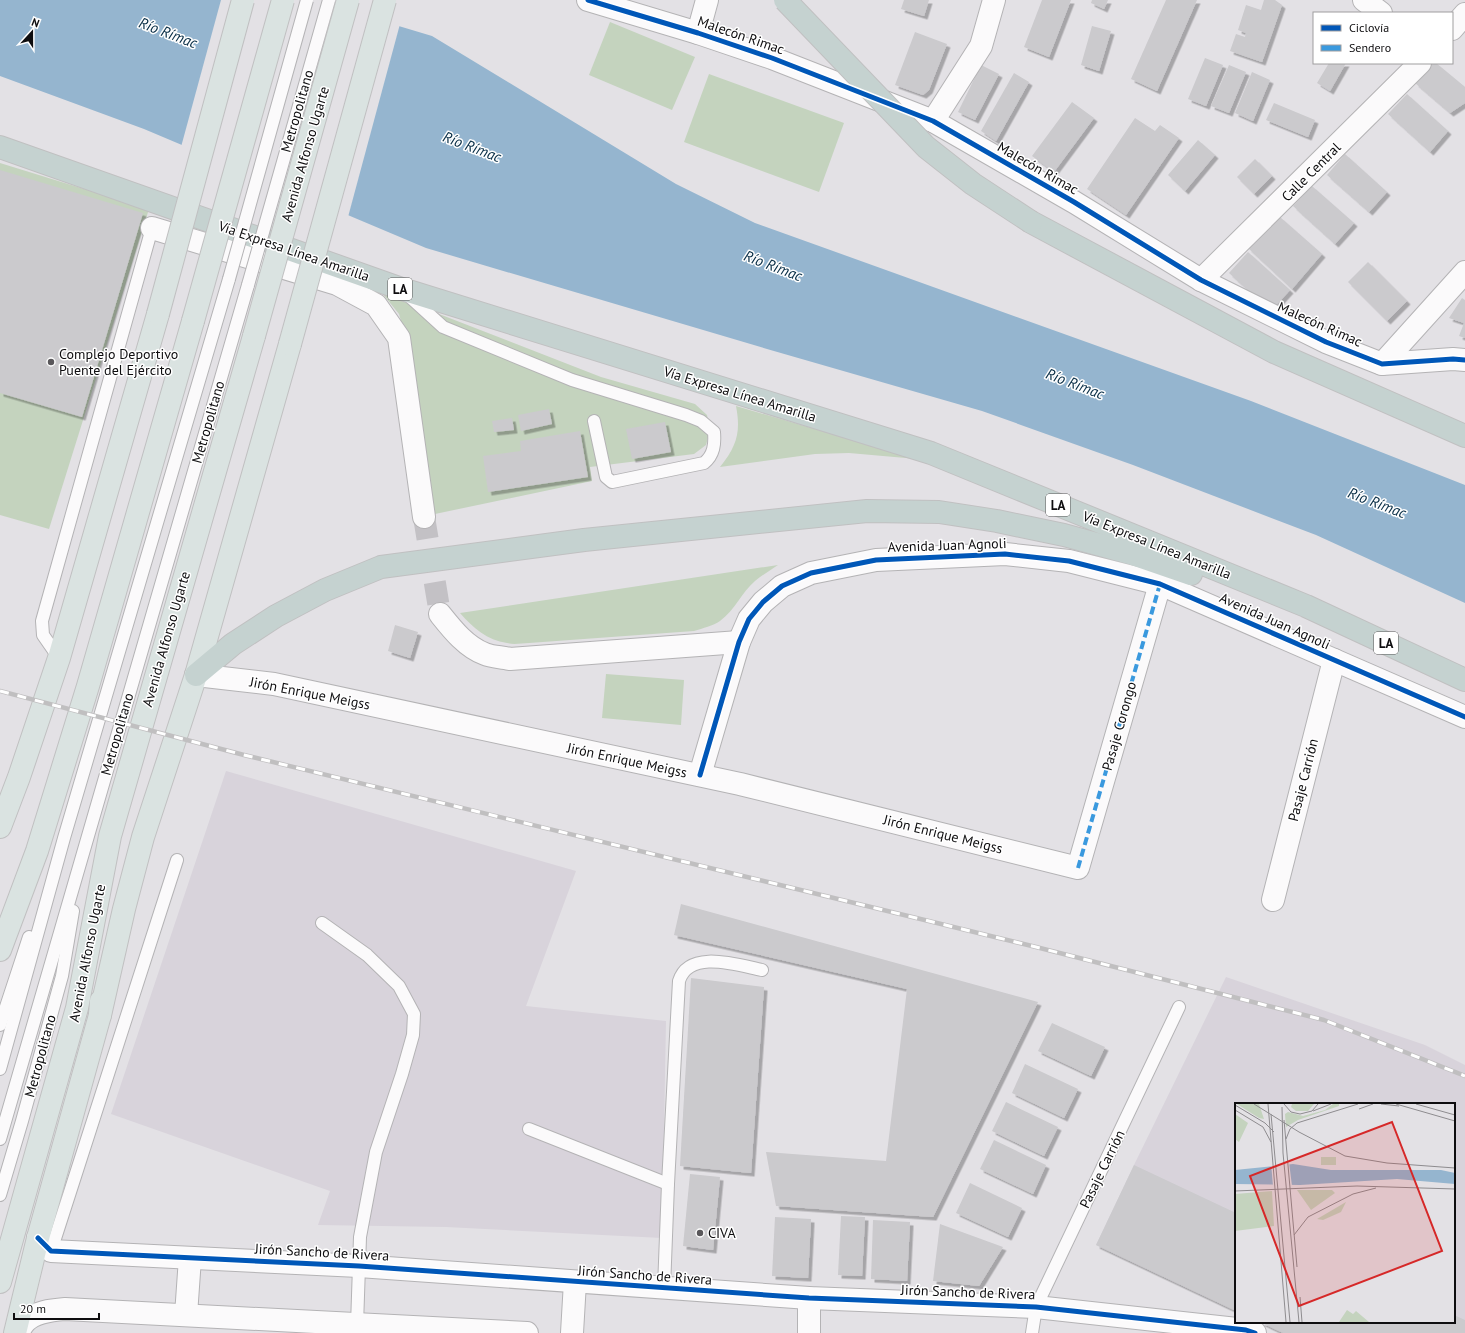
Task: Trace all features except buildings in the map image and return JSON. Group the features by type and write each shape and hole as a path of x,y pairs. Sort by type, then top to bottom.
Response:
{"highway":[{"path":"785,0 926,147 973,184 1031,222 1274,352 1465,436"},
{"name":"Vía Expresa Línea Amarilla","path":"0,147 402,289 931,453 1306,606 1465,680"},
{"path":"196,675 233,644 276,616 325,590 381,568 584,540 867,511 938,512 997,521 1064,535 1133,554 1187,572 1250,598 1306,606"}],"main road":[{"path":"0,827 19,777 59,658 158,314 243,0"},
{"path":"0,950 37,851 88,686 193,322 283,0"},
{"name":"Avenida Alfonso Ugarte","path":"0,1282 77,1008 110,836 254,336 348,0"},
{"name":"Avenida Alfonso Ugarte","path":"100,1016 143,837 196,675 290,344 385,0"},
{"path":"16,1333 45,1244 100,1016 104,949 94,917 135,868"}],"street":[{"name":"Malecón Rimac","path":"588,0 698,33 772,58 933,121 1074,202 1201,280 1326,342 1382,364 1465,360"},
{"path":"698,33 707,0"},
{"path":"933,121 981,46 994,0"},
{"path":"1364,0 1381,12"},
{"path":"1453,28 1465,14"},
{"name":"Calle Central","path":"1201,280 1419,64"},
{"path":"152,228 336,284 376,305 399,338 424,517"},
{"path":"1382,364 1465,272"},
{"name":"Avenida Juan Agnoli","path":"700,775 739,642 749,619 763,602 782,586 811,573 876,560 1005,554 1069,562 1160,584 1465,717"},
{"name":"Pasaje Corongo","path":"1078,868 1160,584"},
{"path":"440,614 448,625 467,644 485,654 510,658 739,642"},
{"name":"Pasaje Carrión","path":"1273,900 1334,660"},
{"name":"Jirón Enrique Meigss","path":"196,675 274,684 700,775 1078,868"},
{"name":"Jirón Sancho de Rivera","path":"45,1244 190,1258 359,1266 810,1298 1036,1307 1246,1330 1255,1333"},
{"path":"186,1315 190,1258"},
{"path":"572,1333 575,1282"},
{"path":"809,1333 810,1298"},
{"path":"16,1333 25,1321 38,1314 51,1310 64,1309 527,1333"}],"lane":[{"name":"Metropolitano","path":"0,1069 64,838 229,279 307,0"},
{"name":"Metropolitano","path":"0,1139 248,285 329,0"},
{"path":"59,658 42,634 42,621 152,228"},
{"path":"402,289 443,327 572,380 686,414 701,421 714,432 715,445 710,458 704,463 612,482 606,477 594,421"},
{"name":"Metropolitano","path":"0,1025 14,978 64,838"},
{"name":"Metropolitano","path":"0,1195 62,976 85,844"},
{"path":"45,1244 177,860"},
{"path":"322,923 367,955 399,986 414,1014 413,1035 402,1074 376,1152 360,1238 357,1325"},
{"path":"664,1288 668,1184 679,981 681,974 688,966 698,962 718,961 762,970"},
{"name":"Pasaje Carrión","path":"1032,1333 1036,1307 1179,1007"},
{"path":"529,1129 668,1184"}],"shaded area":[{"path":"226,771 576,871 526,1006 666,1021 662,1238 446,1227 318,1225 330,1191 111,1114"},
{"path":"1226,977 1425,1045 1465,1065 1465,1333 1283,1333 1262,1323 1455,1323 1455,1103 1235,1103 1235,1311 1096,1245"}],"green space":[{"path":"610,22 695,57 672,110 589,75"},
{"path":"709,74 844,123 819,192 684,142"},
{"name":"Complejo Deportivo Puente del Ejército","path":"0,163 149,209 49,529 0,515"},
{"path":"378,288 439,314 601,377 695,404 707,415 710,430 706,445 694,454 590,467 592,481 435,514 411,356 399,314"},
{"path":"736,406 917,459 849,453 815,454 720,467 734,445 738,431"},
{"path":"778,565 750,585 730,612 720,621 711,626 694,631 512,644 487,636 470,624 460,613"},
{"path":"606,674 684,680 681,725 602,718"}],"water":[{"name":"Río Rímac","path":"0,0 312,0 432,36 676,184 755,223 1251,401 1465,485 1465,603 1316,535 1133,465 982,411 426,248 144,129 0,76"}],"pier":[{"path":"221,0 319,0 400,24 348,217 181,147"}],"tunnel":[{"path":"424,517 440,614"}],"railway":[{"path":"0,691 244,755 1036,947 1324,1020 1465,1076"}],"marked path":[{"path":"1078,868 1160,584"}],"cycle path":[{"path":"588,0 698,33 772,58 933,121 1074,202 1201,280 1326,342 1382,364 1453,359 1465,360"},
{"path":"700,775 739,642 749,619 763,602 782,586 811,573 876,560 1005,554 1069,561 1160,584 1465,717"},
{"path":"38,1238 51,1251 359,1266 809,1298 1036,1307 1246,1330 1255,1333"}],"place":[{"name":"Complejo Deportivo Puente del Ejército","path":"51,362"},
{"name":"CIVA","path":"700,1233"}]}
